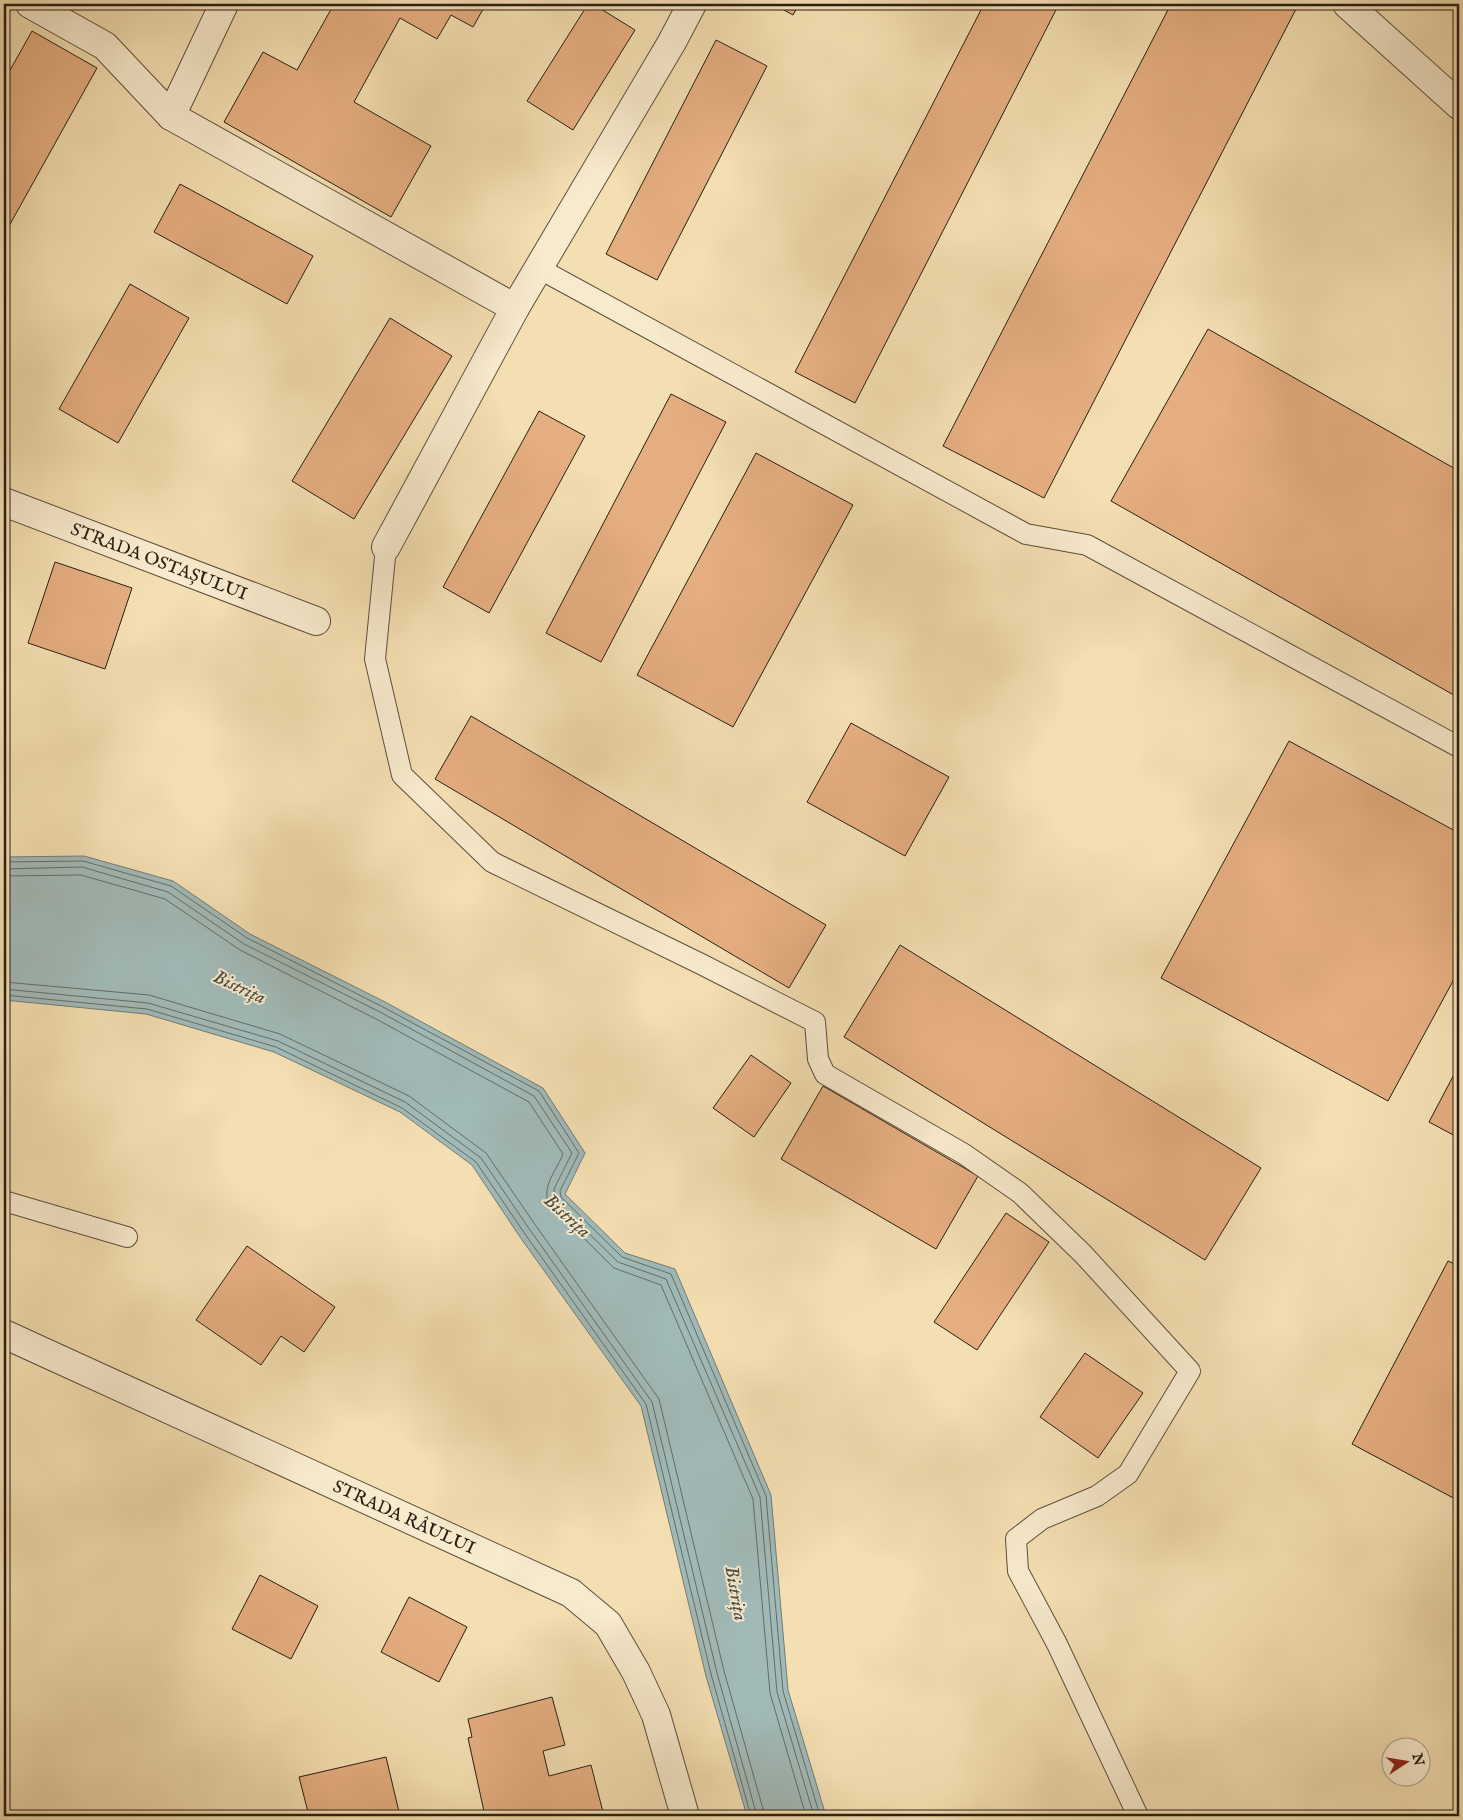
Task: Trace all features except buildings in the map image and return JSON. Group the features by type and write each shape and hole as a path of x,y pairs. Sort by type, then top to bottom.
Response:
{"street":[{"path":"30,4 105,46 171,116 515,308"},
{"path":"171,116 224,4"},
{"path":"386,546 515,308 672,42 692,4"},
{"path":"1347,4 1459,104"},
{"name":"STRADA OSTAȘULUI","path":"4,502 316,621"},
{"name":"STRADA RÂULUI","path":"4,1334 571,1593 608,1624 636,1672 656,1715 685,1816"}],"lane":[{"path":"538,268 1026,534 1087,545 1459,747"},
{"path":"386,546 375,659 402,775 492,862 815,1022 818,1059 825,1074 964,1154 1020,1193 1083,1254 1190,1371 1128,1474 1097,1496 1042,1518 1016,1539 1018,1571 1057,1644 1138,1816"},
{"path":"4,1201 127,1237"}],"water":[{"name":"Bistrița","path":"84,856 173,881 250,934 385,1002 543,1088 585,1153 565,1194 625,1253 675,1269 771,1495 788,1690 826,1816 747,1816 706,1676 641,1406 520,1237 472,1165 400,1112 274,1052 146,1014 4,1000 4,857"}]}
